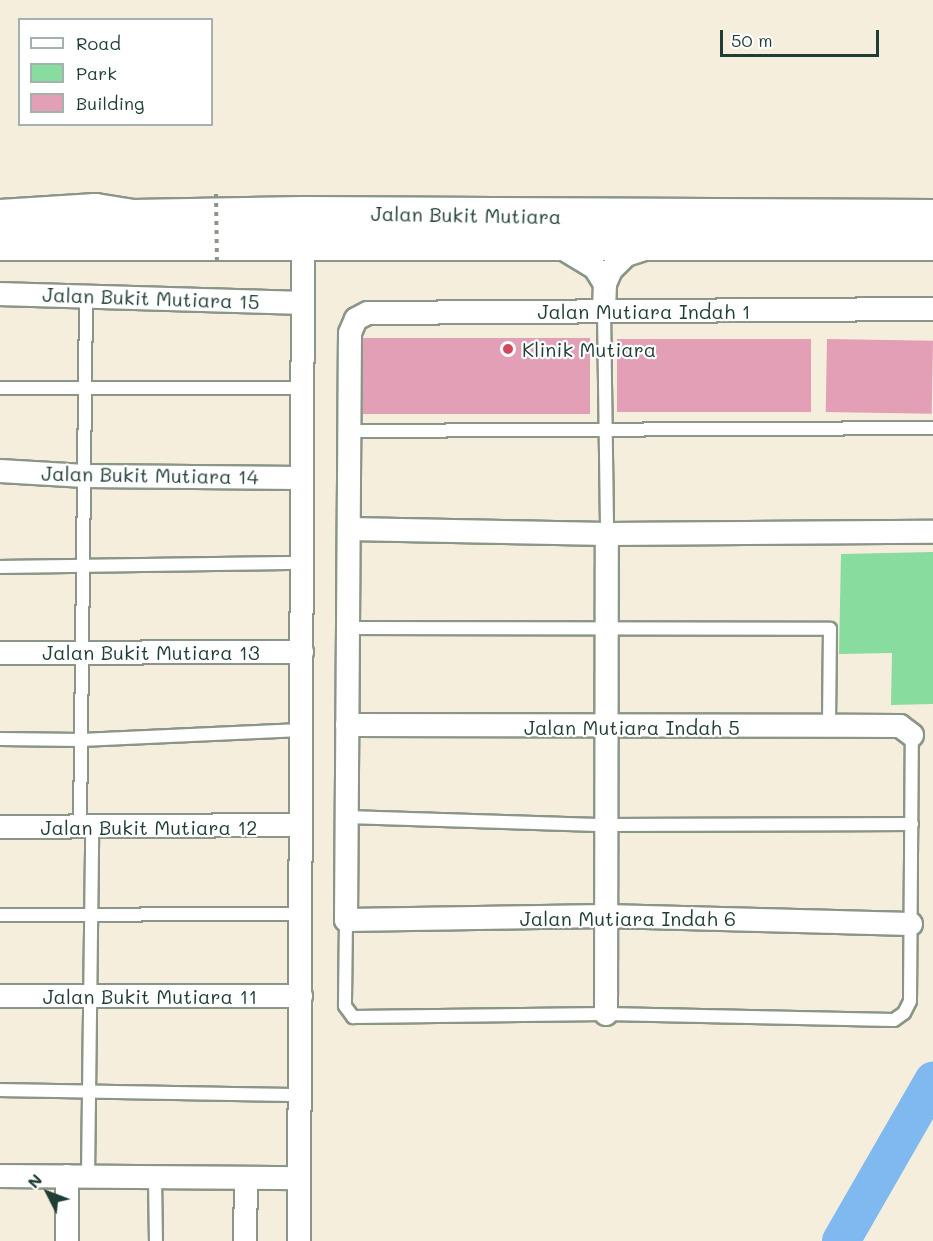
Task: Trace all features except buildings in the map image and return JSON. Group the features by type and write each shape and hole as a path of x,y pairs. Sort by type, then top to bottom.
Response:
{"street":[{"name":"Jalan Bukit Mutiara","path":"0,216 95,210 133,216 243,213 933,216"},
{"path":"243,213 280,222 303,243"},
{"path":"299,1241 301,914 299,825 302,730 300,388 303,243 318,228 333,220 364,213"},
{"name":"Jalan Bukit Mutiara","path":"0,243 548,241 933,243"},
{"path":"548,241 588,262 605,284"},
{"path":"604,311 605,284 626,255 664,243"},
{"name":"Jalan Bukit Mutiara 15","path":"0,294 302,303"},
{"name":"Jalan Mutiara Indah 1","path":"350,431 351,333 356,319 369,313 933,309"},
{"path":"346,920 350,431"},
{"name":"Jalan Bukit Mutiara 14","path":"0,471 85,476 301,478"},
{"path":"349,529 607,534 933,532"},
{"path":"606,1014 607,534"},
{"name":"Jalan Bukit Mutiara 13","path":"0,652 302,652"},
{"name":"Jalan Mutiara Indah 5","path":"348,725 607,728 900,726 912,735"},
{"name":"Jalan Bukit Mutiara 12","path":"0,827 299,825"},
{"name":"Jalan Mutiara Indah 6","path":"346,920 606,916 911,924"},
{"name":"Jalan Bukit Mutiara 11","path":"0,996 301,996"},
{"path":"0,1176 246,1180 299,1178"},
{"path":"67,1241 78,1176"},
{"path":"245,1241 246,1180"}],"lane":[{"path":"78,1176 89,1091 91,915 81,740 86,296"},
{"path":"604,311 608,428 607,534"},
{"path":"0,388 300,388"},
{"path":"350,431 933,428"},
{"path":"0,567 300,563"},
{"path":"348,628 830,629 829,726"},
{"path":"0,739 81,740 302,730"},
{"path":"346,920 345,1006 353,1017 606,1014 894,1020 904,1013 910,1001 912,735"},
{"path":"346,817 606,825 912,824"},
{"path":"0,915 301,914"},
{"path":"0,1090 300,1095"},
{"path":"155,1179 156,1241"}],"path":[{"path":"216,194 217,265"}],"green space":[{"path":"933,552 933,704 891,705 892,653 839,654 841,554"}],"waterway":[{"path":"841,1241 933,1081"}],"place":[{"name":"Klinik Mutiara","path":"508,349"}]}
